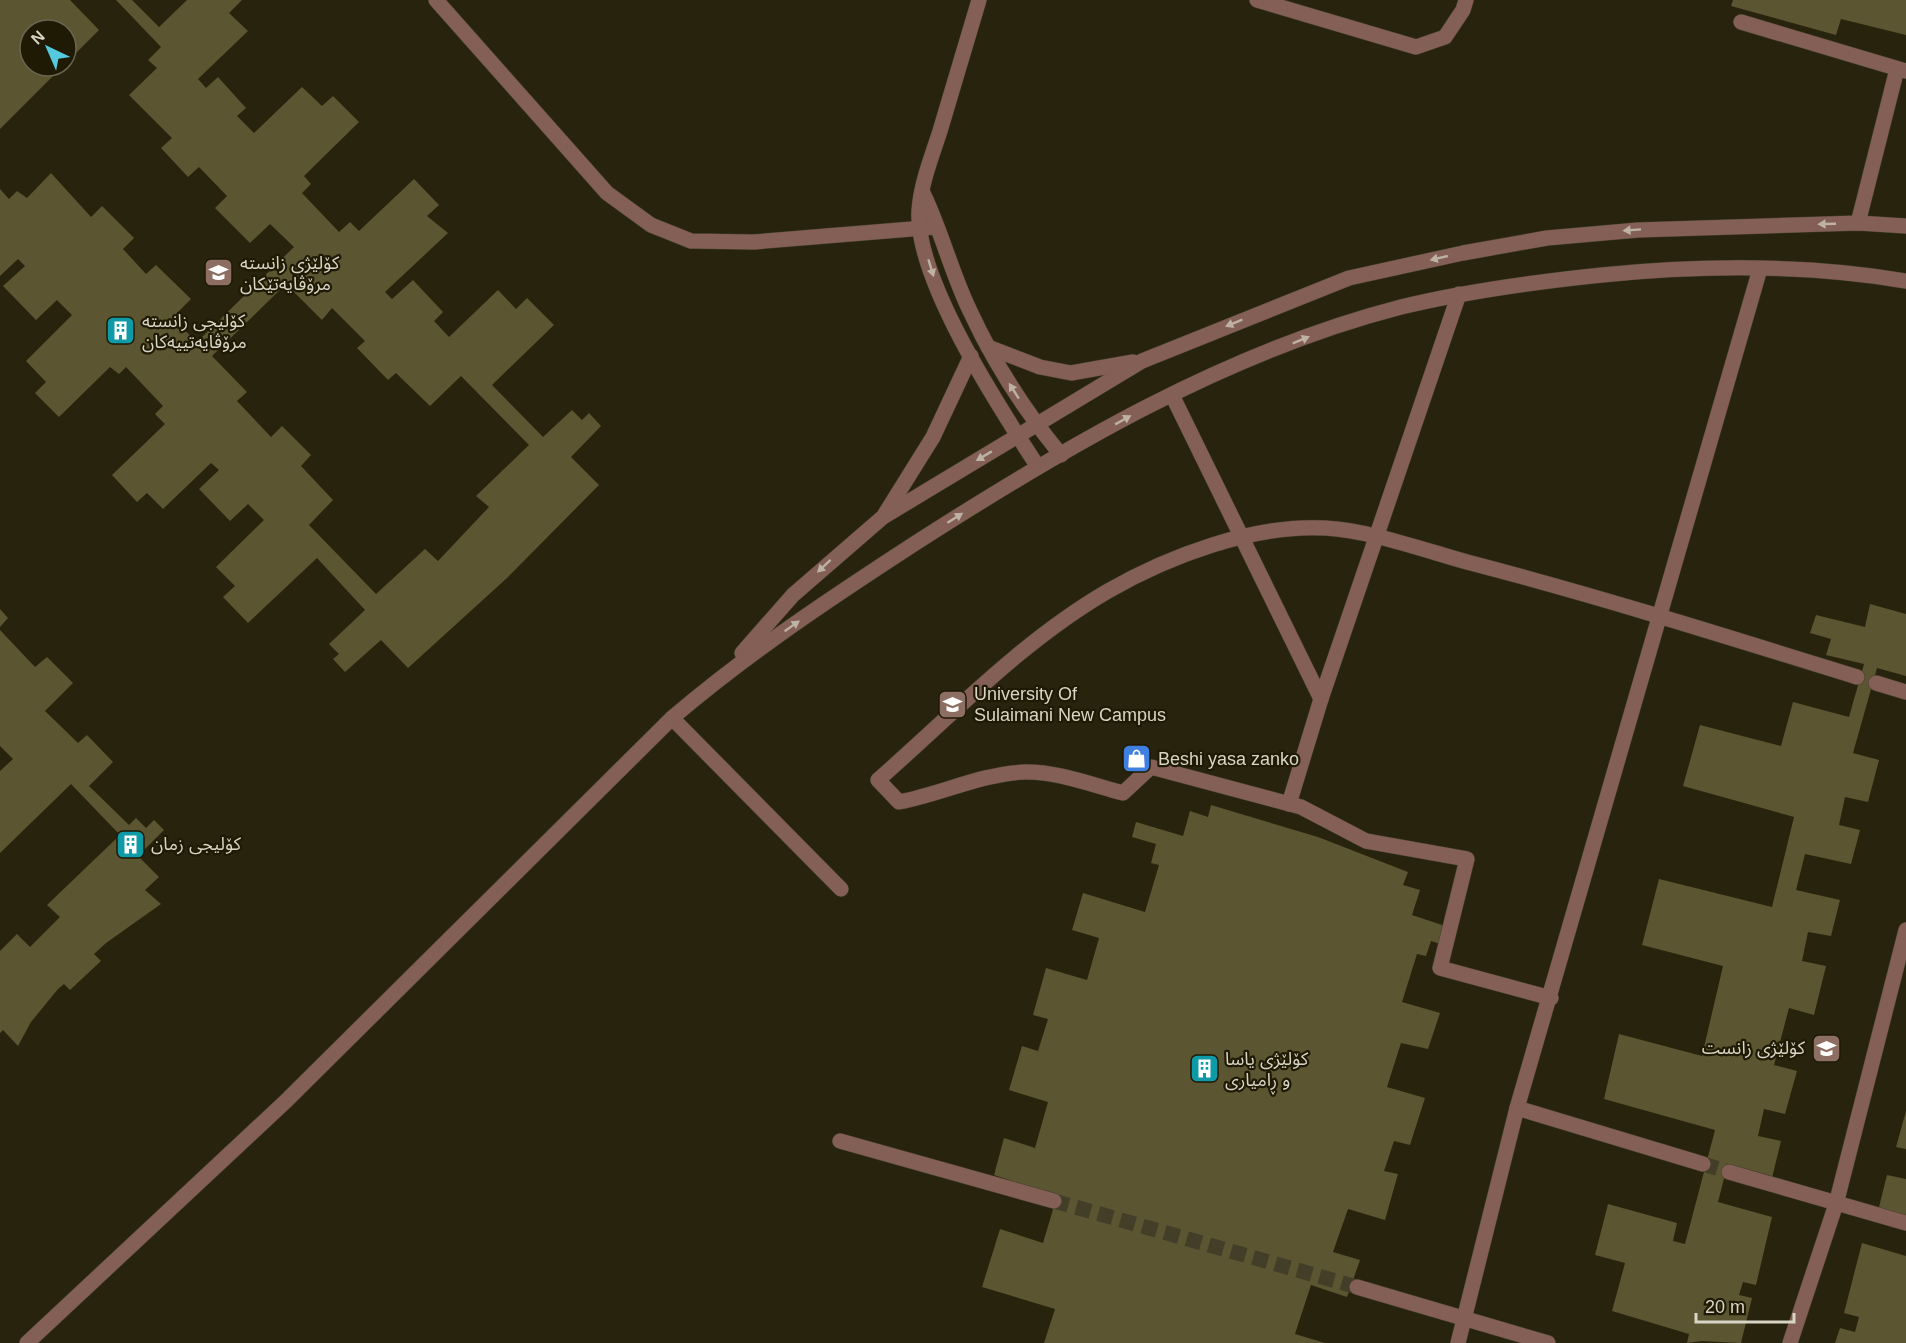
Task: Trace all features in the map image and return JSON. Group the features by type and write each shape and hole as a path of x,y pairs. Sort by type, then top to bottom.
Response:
{"street":[{"path":"436,0 607,193 651,225 692,242 754,242 936,227"},
{"path":"979,0 922,191 920,229 933,275 971,356 1038,467"},
{"path":"1257,0 1416,47 1445,37 1463,10 1466,0"},
{"path":"1741,22 1901,70 1857,223"},
{"path":"922,191 969,310 988,347 1037,425 1061,455"},
{"path":"726,671 793,595 883,517 1142,361 1349,278 1463,253 1547,238 1638,230 1857,223 1906,226"},
{"path":"27,1343 286,1101 672,718 726,671 855,582 1038,467 1172,395 1222,371 1319,333 1398,308 1459,294 1670,268 1861,273 1906,281"},
{"path":"1458,1343 1517,1108 1551,998 1760,269"},
{"path":"1289,804 1321,699 1459,294"},
{"path":"988,347 1040,367 1071,372 1142,361"},
{"path":"883,517 933,437 971,356"},
{"path":"1172,395 1244,537 1321,699"},
{"path":"1551,998 1440,968 1467,859 1366,841 1301,807 1151,767 1123,793 1059,777 1025,772 981,779 929,796 899,802 878,780 1028,646 1109,591 1172,561 1222,542 1278,530 1326,528 1376,538 1533,579 1857,677"},
{"path":"1876,683 1906,692"},
{"path":"672,718 842,889"},
{"path":"1790,1343 1836,1204 1906,930"},
{"path":"1517,1108 1703,1164"},
{"path":"840,1141 1054,1201"},
{"path":"1729,1172 1906,1223"},
{"path":"1357,1287 1548,1343"}],"building":[{"path":"0,0 70,0 99,30 78,51 78,18 18,18 18,78 51,78 0,129"},
{"name":"کۆلیجی زانستە مرۆڤایەتییەکان","path":"116,0 132,0 159,27 187,0 242,0 229,13 248,31 198,79 206,88 218,77 246,108 237,116 254,133 302,87 322,106 333,96 359,122 304,176 311,184 302,193 339,232 350,222 359,231 414,179 439,205 427,216 448,233 385,292 392,299 413,280 443,312 434,321 449,337 498,290 516,309 527,298 554,325 492,385 543,437 572,410 582,420 589,413 601,426 571,457 599,485 507,578 408,668 381,640 345,672 333,659 339,654 329,644 365,610 317,558 248,623 223,597 235,586 216,567 264,520 248,504 230,521 199,489 219,470 211,463 163,509 147,493 137,502 112,475 165,424 155,414 163,406 126,367 119,374 110,367 59,417 35,393 46,382 26,361 72,315 57,300 36,320 3,286 25,266 18,259 0,276 0,189 9,199 17,191 27,198 51,173 91,217 102,206 134,238 123,249 146,274 156,265 191,299 172,318 197,342 294,247 270,224 250,243 215,208 227,196 199,167 188,177 161,148 172,138 129,95 157,68 148,60 161,47","holes":["286,284 322,320 332,308 365,341 357,348 388,380 396,373 430,406 461,376 529,445 476,496 489,507 438,561 425,549 376,594 309,525 333,500 301,466 311,455 282,426 271,437 237,401 247,392 212,356"]},
{"path":"1733,0 1906,0 1906,35 1841,19 1836,35 1731,6"},
{"name":"کۆلێژی زانست","path":"1870,604 1906,614 1906,676 1877,668 1853,753 1879,760 1868,802 1845,797 1839,825 1860,830 1851,864 1805,854 1796,890 1840,900 1831,936 1808,932 1802,961 1826,966 1814,1015 1789,1008 1774,1065 1797,1071 1785,1114 1764,1109 1758,1136 1781,1141 1772,1178 1727,1167 1718,1202 1772,1217 1756,1285 1743,1282 1739,1295 1752,1298 1741,1343 1702,1341 1687,1343 1689,1334 1612,1311 1625,1263 1595,1255 1608,1204 1677,1223 1673,1241 1685,1244 1715,1130 1604,1099 1619,1034 1702,1056 1723,966 1642,945 1659,879 1772,907 1794,817 1683,786 1700,725 1781,746 1793,702 1849,717 1864,664 1826,655 1831,639 1810,633 1816,615 1865,627"},
{"path":"0,609 8,618 0,627"},
{"name":"کۆلیجی زمان","path":"0,630 35,667 47,657 73,683 45,711 78,743 87,735 113,762 89,786 129,825 136,818 146,828 154,820 164,830 138,856 159,877 145,890 161,904 94,954 101,961 70,990 64,984 58,989 31,1022 18,1046 3,1030 0,1033 0,951 17,934 30,947 60,917 47,905 120,835 71,784 0,853 0,771 13,759 0,746"},
{"name":"کۆلێژی یاسا و ڕامیاری","path":"1211,805 1318,837 1408,872 1403,885 1420,890 1412,915 1448,927 1443,945 1431,941 1426,956 1417,954 1402,1002 1440,1013 1428,1049 1401,1043 1387,1087 1425,1098 1410,1145 1394,1141 1384,1171 1398,1174 1385,1220 1348,1209 1333,1252 1360,1260 1347,1297 1311,1285 1295,1334 1325,1343 1044,1343 1055,1309 982,1287 1000,1229 1043,1243 1057,1196 994,1175 1004,1138 1035,1148 1048,1102 1009,1090 1022,1046 1038,1051 1048,1019 1033,1015 1046,968 1087,980 1099,938 1072,930 1083,893 1145,912 1159,865 1151,863 1156,844 1132,837 1136,822 1183,836 1190,811 1208,817"},
{"path":"1906,1111 1906,1149 1896,1147"},
{"path":"1887,1175 1906,1179 1906,1218 1878,1211"},
{"path":"1862,1243 1906,1256 1906,1343 1835,1343 1840,1328 1855,1332 1859,1317 1844,1313"}],"tunnel":[{"path":"1703,1164 1729,1172"},
{"path":"1054,1201 1357,1287"}],"place":[{"name":"کۆلێژی زانستە مرۆڤایەتێکان","path":"219,273"},
{"name":"کۆلیجی زانستە مرۆڤایەتییەکان","path":"121,331"},
{"name":"University Of Sulaimani New Campus","path":"953,704"},
{"name":"Beshi yasa zanko","path":"1137,759"},
{"name":"کۆلیجی زمان","path":"130,844"},
{"name":"کۆلێژی زانست","path":"1826,1048"},
{"name":"کۆلێژی یاسا و ڕامیاری","path":"1204,1069"}]}
